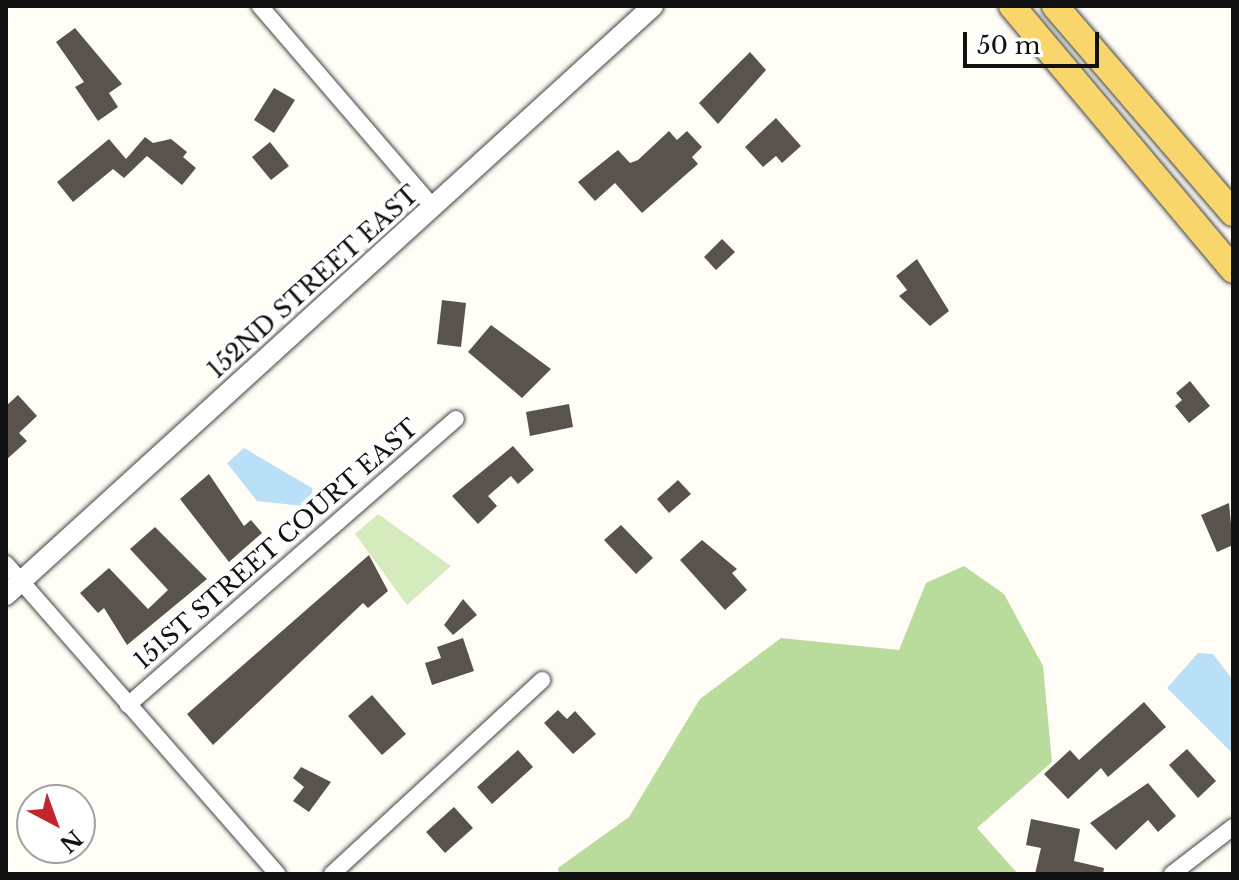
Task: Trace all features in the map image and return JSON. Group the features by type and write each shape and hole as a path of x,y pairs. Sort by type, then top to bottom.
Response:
{"main road":[{"path":"1012,6 1233,269"},
{"path":"1055,6 1233,213"}],"street":[{"path":"260,6 433,207"},
{"name":"152ND STREET EAST","path":"13,588 653,6"},
{"name":"151ST STREET COURT EAST","path":"128,705 456,419"},
{"path":"6,564 13,588 128,705 277,874"},
{"path":"332,874 542,680"},
{"path":"1172,874 1233,827"}],"green space":[{"path":"378,514 451,566 407,605 355,534"},
{"path":"964,566 1004,594 1043,666 1052,762 977,828 1018,874 559,874 558,868 629,817 700,699 781,638 899,650 926,583"}],"water":[{"path":"244,448 312,488 312,507 257,501 227,463"},
{"path":"1198,653 1213,654 1233,680 1233,754 1167,688"}],"building":[{"path":"75,28 122,84 109,93 118,107 98,121 75,87 84,82 56,42"},
{"path":"750,52 766,70 718,124 699,103"},
{"path":"274,88 295,100 274,133 254,120"},
{"path":"776,118 801,146 782,163 776,156 763,167 745,147"},
{"path":"669,131 677,140 687,131 702,147 692,157 698,164 642,213 615,183 595,201 578,182 618,150 630,163 638,160"},
{"path":"145,137 153,143 171,139 187,152 183,157 196,168 182,185 147,156 124,178 113,169 73,202 57,182 109,139 126,159"},
{"path":"270,142 289,166 271,180 252,157"},
{"path":"722,239 735,252 716,270 704,257"},
{"path":"917,259 949,311 930,326 899,296 907,290 896,276"},
{"path":"442,300 466,303 461,347 437,344"},
{"path":"491,325 551,369 522,398 468,352"},
{"path":"1190,381 1210,406 1189,423 1175,406 1182,400 1176,393"},
{"path":"18,395 37,416 19,433 27,441 6,460 6,406"},
{"path":"569,404 573,427 530,436 526,412"},
{"path":"513,446 534,470 518,484 511,476 488,496 497,506 478,524 452,496"},
{"path":"209,474 244,526 251,520 262,533 229,562 180,499"},
{"path":"678,480 691,494 669,513 657,499"},
{"path":"1229,503 1233,545 1217,552 1201,515"},
{"path":"621,525 653,558 636,574 604,540"},
{"path":"155,527 207,579 127,645 104,608 98,613 80,593 109,568 148,609 168,590 130,549"},
{"path":"702,540 737,569 732,573 747,590 725,610 680,560"},
{"path":"369,555 388,591 368,608 363,603 213,745 187,714"},
{"path":"463,599 477,615 453,635 444,625"},
{"path":"463,638 474,671 432,685 425,663 441,658 437,647"},
{"path":"372,695 406,734 382,755 348,716"},
{"path":"1144,702 1166,727 1108,777 1101,768 1068,799 1044,774 1070,750 1079,760"},
{"path":"558,710 567,719 575,711 596,734 573,754 544,723"},
{"path":"1187,749 1216,781 1198,798 1169,765"},
{"path":"518,750 533,767 492,804 477,787"},
{"path":"301,767 331,782 309,812 293,801 304,787 293,778"},
{"path":"1148,783 1176,816 1158,832 1148,820 1116,850 1090,823"},
{"path":"454,807 473,828 445,853 426,832"},
{"path":"1031,819 1080,829 1074,861 1104,868 1103,874 1035,874 1041,848 1026,845"}]}
